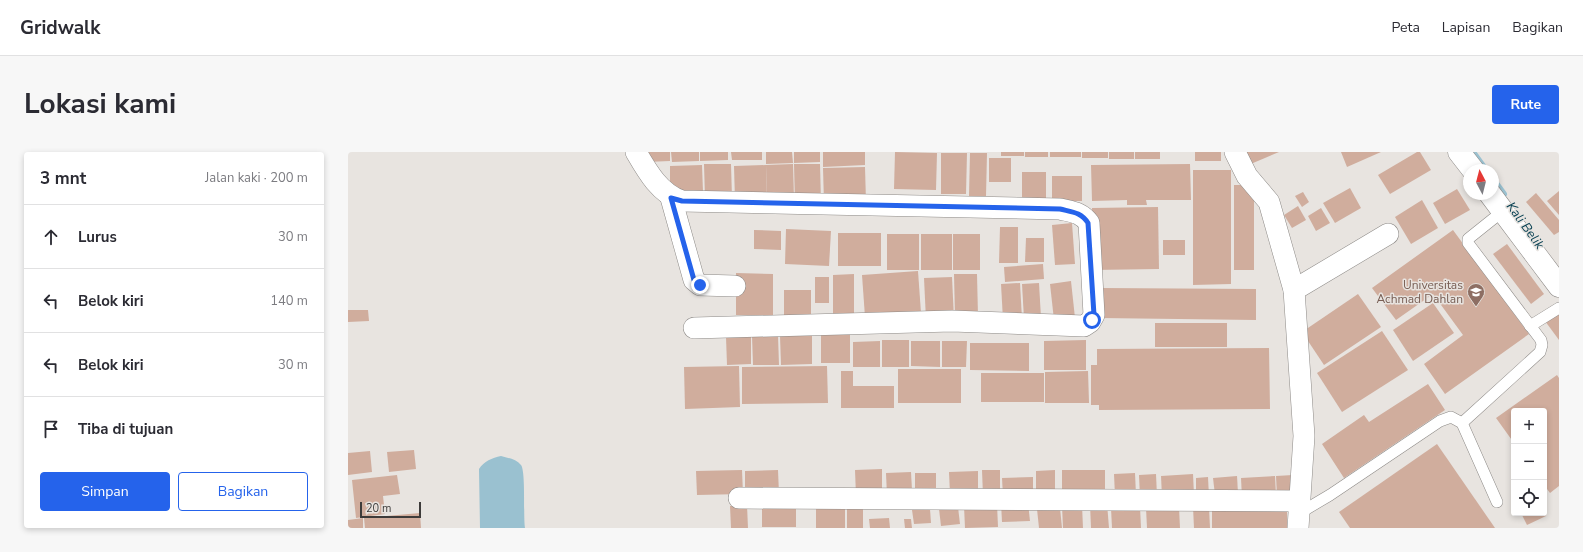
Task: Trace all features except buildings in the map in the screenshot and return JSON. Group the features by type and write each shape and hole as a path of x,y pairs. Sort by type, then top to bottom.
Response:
{"main road":[{"path":"1459,152 1468,164"},
{"path":"1497,202 1559,286"}],"street":[{"path":"636,152 664,192 671,198 682,201 1060,209 1084,216 1088,223 1094,315 1090,322 1084,326 952,321 694,328"},
{"path":"739,498 1298,514 1304,436 1294,290 1269,202 1247,176 1235,152"},
{"path":"671,198 694,280 700,285 735,286"},
{"path":"1294,290 1388,234"}],"lane":[{"path":"1462,423 1540,352 1542,345 1541,340 1468,243 1468,239 1497,202"},
{"path":"1530,326 1559,308"},
{"path":"1298,514 1330,495 1440,421 1451,417 1462,423 1497,502"}],"water":[{"path":"501,456 517,461 523,469 525,528 480,528 479,469 488,460"}],"waterway":[{"name":"Kali Belik","path":"1473,152 1482,164"},
{"name":"Kali Belik","path":"1499,187 1504,194"}],"place":[{"name":"Universitas Achmad Dahlan","path":"1476,307"}],"route":[{"path":"700,285 694,280 671,198 682,201 1060,209 1084,216 1088,223 1094,315 1092,320"}]}
